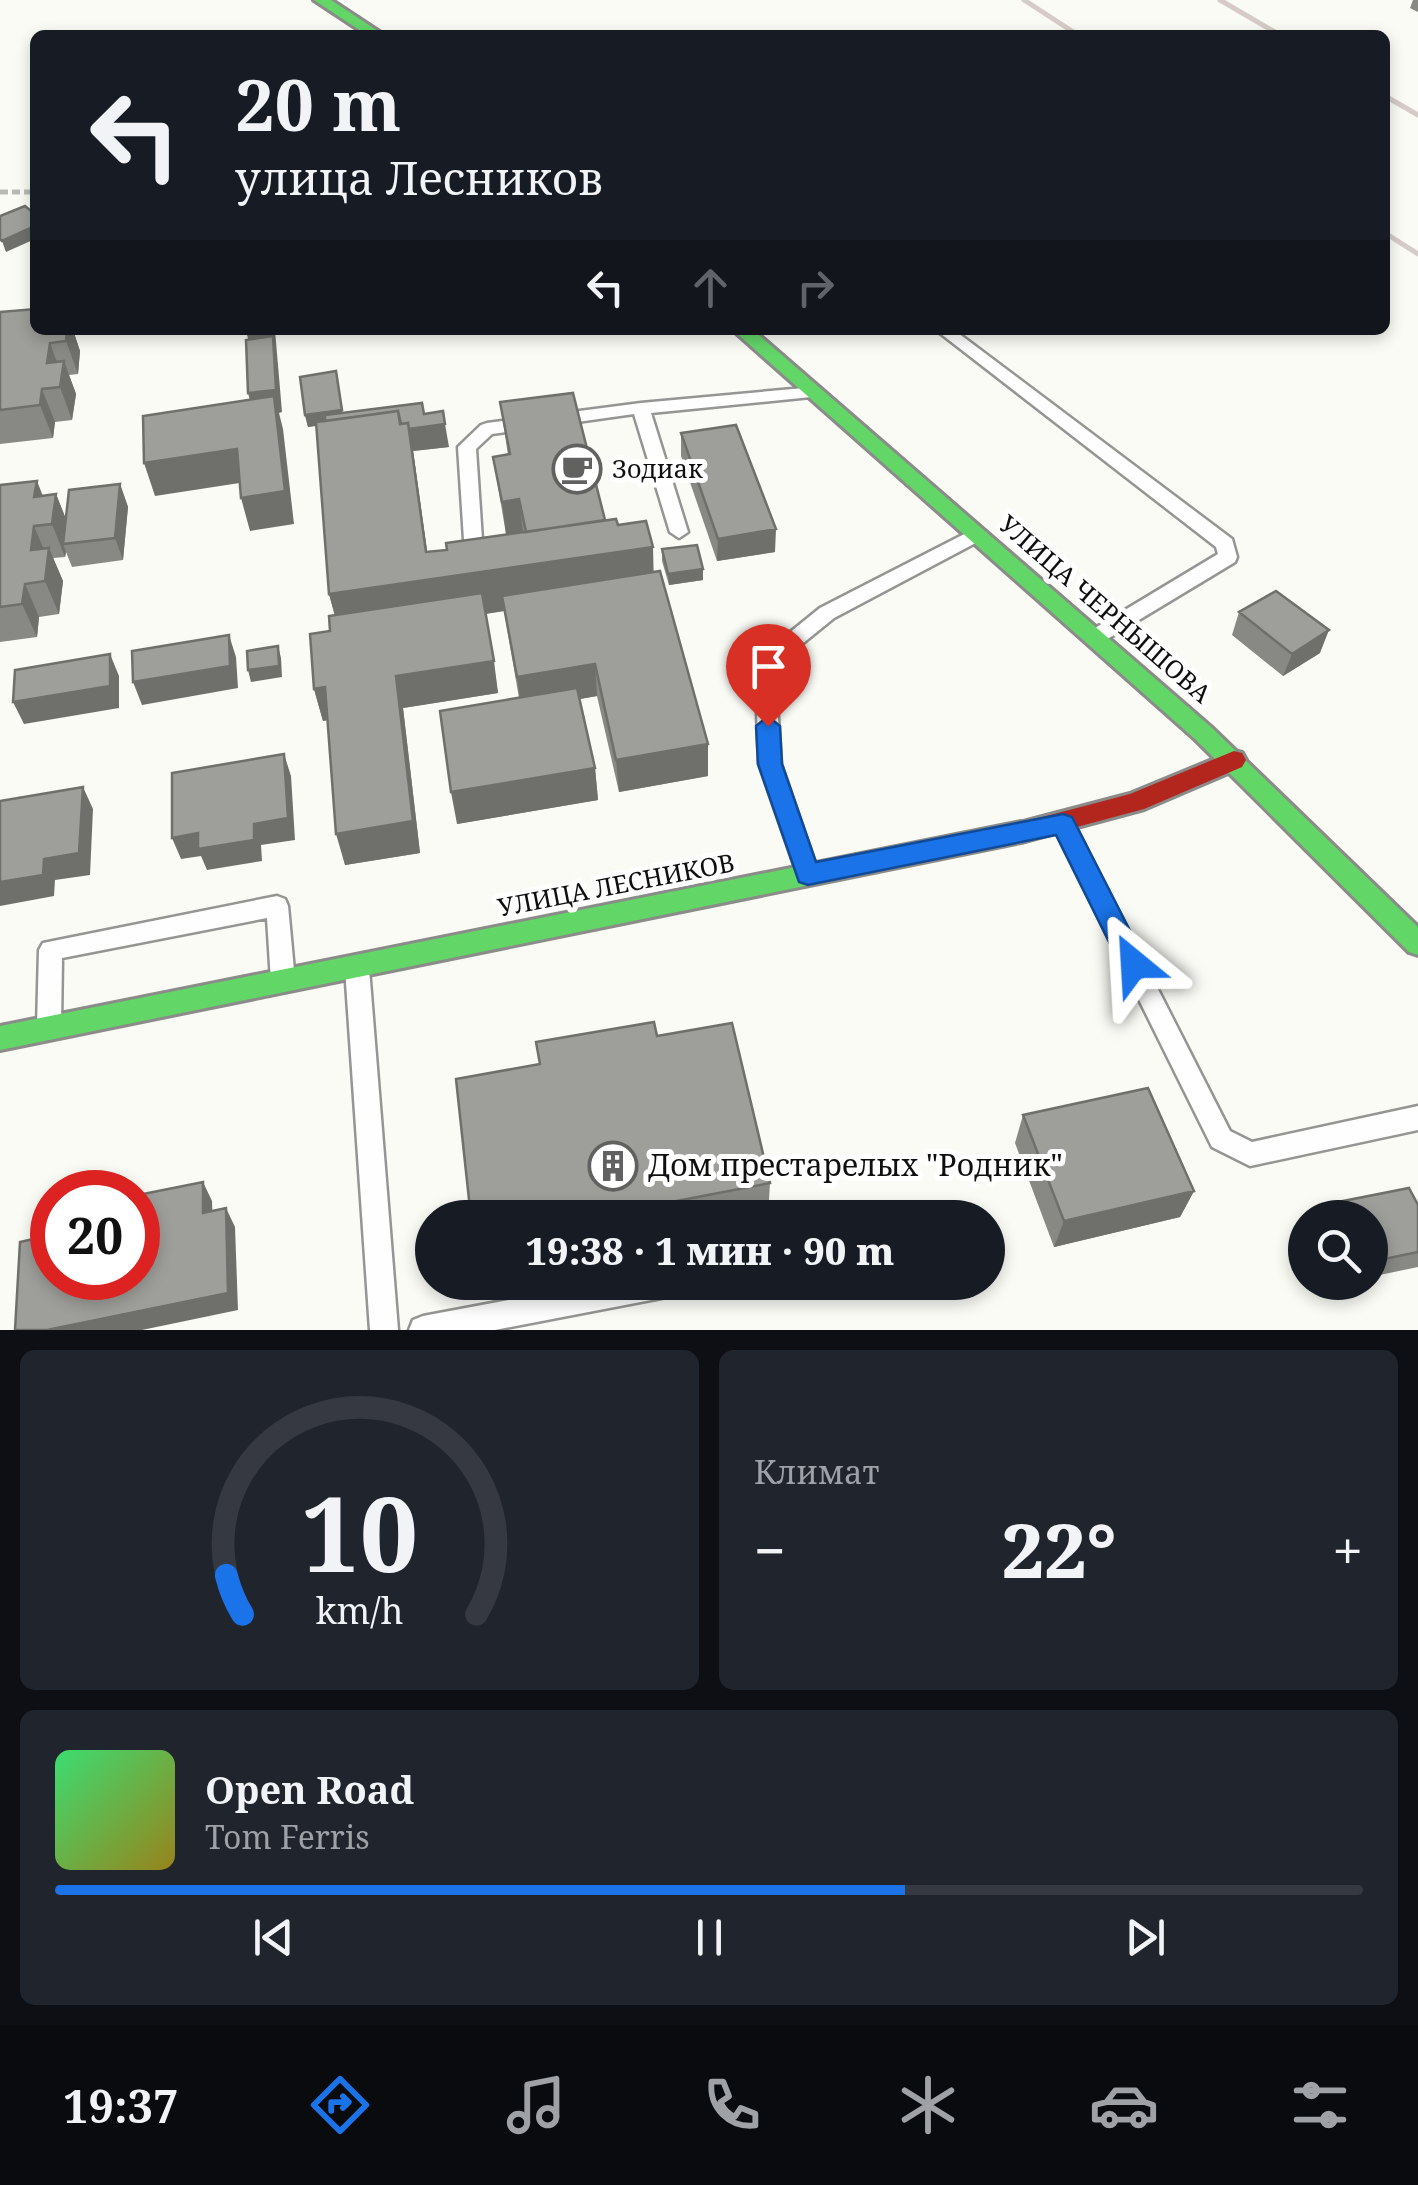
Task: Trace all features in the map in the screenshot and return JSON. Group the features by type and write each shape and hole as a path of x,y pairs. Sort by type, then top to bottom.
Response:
{"main road":[{"path":"320,0 369,30"},
{"name":"УЛИЦА ЧЕРНЫШОВА","path":"748,335 1097,636 1234,760 1337,858 1418,944"},
{"name":"УЛИЦА ЛЕСНИКОВ","path":"0,1038 1063,824 1135,802 1234,760"}],"lane":[{"path":"951,335 1225,544 1228,557 1097,636"},
{"path":"474,554 467,447 487,429 641,408 817,392"},
{"path":"641,408 679,532"},
{"path":"808,874 770,764 766,687 790,643 827,612 978,533"},
{"path":"1063,824 1221,1139 1250,1154 1418,1118"},
{"path":"49,1028 51,950 277,906 282,981"},
{"path":"357,966 384,1330"},
{"path":"423,1330 582,1300"}],"path":[{"path":"0,192 30,192"}],"building":[{"path":"25,206 30,210 30,228 2,241 0,216"},
{"path":"30,309 30,335 67,335 66,341 50,343 47,363 64,361 60,387 42,389 40,405 0,410 0,312"},
{"path":"273,336 276,390 248,393 246,340"},
{"path":"336,371 342,410 305,415 300,377"},
{"path":"573,393 605,520 526,532 519,499 502,502 493,457 510,454 500,402"},
{"path":"274,396 285,491 241,498 237,449 144,463 143,416"},
{"path":"422,403 424,414 443,411 445,424 409,429 408,423 401,424 398,411 325,421 325,415"},
{"path":"398,411 400,424 408,423 426,552 447,550 446,543 616,519 618,525 646,521 653,547 329,594 316,422"},
{"path":"736,425 776,529 718,539 681,433"},
{"path":"37,481 34,497 56,494 52,524 34,526 31,550 49,548 45,581 25,584 22,604 0,607 0,485"},
{"path":"120,484 115,538 63,544 69,490"},
{"path":"697,545 703,569 668,574 662,549"},
{"path":"660,571 708,744 616,760 595,664 517,677 502,596"},
{"path":"1276,591 1329,630 1292,654 1239,612"},
{"path":"482,593 494,661 396,676 413,821 336,834 325,687 314,689 310,634 330,631 329,616"},
{"path":"229,635 230,666 133,682 132,651"},
{"path":"278,646 279,666 248,670 247,651"},
{"path":"110,654 110,686 13,702 15,670"},
{"path":"577,688 595,768 451,792 440,711"},
{"path":"284,754 288,818 254,824 254,840 198,849 198,833 172,838 172,773"},
{"path":"83,787 79,853 44,859 43,875 0,882 0,801"},
{"name":"Дом престарелых \"Родник\"","path":"654,1022 657,1036 732,1023 770,1183 682,1200 469,1200 456,1079 540,1064 536,1042"},
{"path":"1148,1088 1194,1191 1064,1221 1023,1115"},
{"path":"203,1182 203,1213 226,1208 228,1293 47,1330 15,1330 20,1242 30,1240 30,1300 160,1300 160,1191"},
{"path":"1409,1188 1418,1205 1418,1252 1388,1258 1388,1200 1348,1200"}],"railway":[{"path":"1024,0 1070,30"},
{"path":"1220,0 1271,30"},
{"path":"1390,99 1418,115"},
{"path":"1390,236 1418,254"}],"traffic: fast":[{"path":"321,0 369,30"},
{"path":"748,335 1203,733 1418,944"},
{"path":"0,1038 1021,832"}],"traffic: jam":[{"path":"1021,832 1135,802 1234,760"}],"place":[{"name":"Зодиак","path":"577,469"},
{"name":"Дом престарелых \"Родник\"","path":"613,1166"}],"route":[{"path":"768,726 770,764 808,874 1063,824 1134,964"}]}
